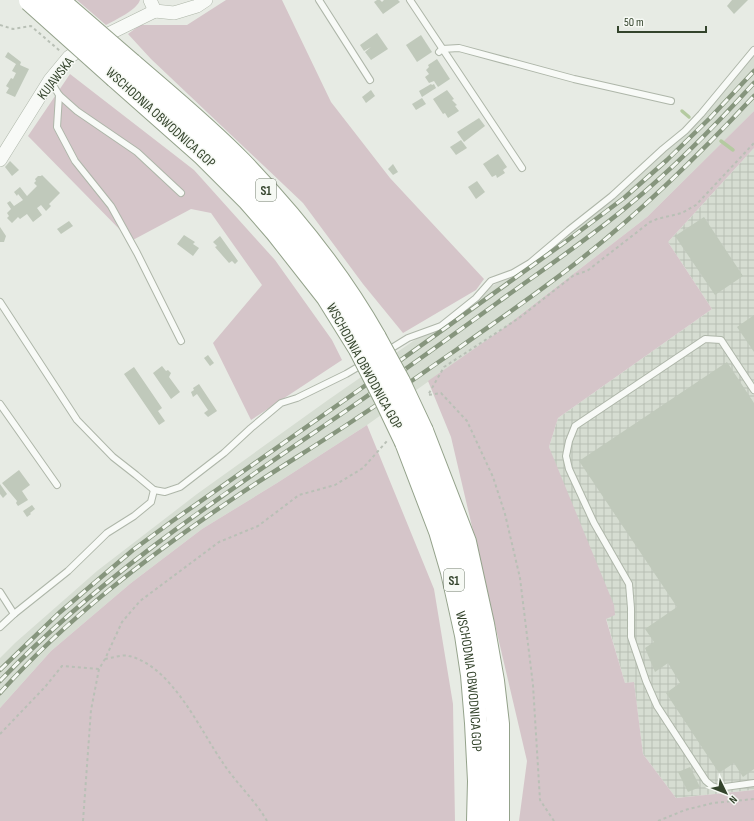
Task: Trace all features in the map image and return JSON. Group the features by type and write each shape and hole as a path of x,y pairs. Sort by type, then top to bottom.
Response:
{"highway":[{"name":"WSCHODNIA OBWODNICA GOP","path":"30,0 124,70"},
{"name":"WSCHODNIA OBWODNICA GOP","path":"57,0 203,154 249,200 276,231 367,344 385,398 465,542 483,624 493,681 498,724 498,821"},
{"name":"WSCHODNIA OBWODNICA GOP","path":"406,437 440,531 452,572 466,635 472,675 476,723 479,781 478,821"}],"street":[{"path":"153,6 174,13 197,6 206,0"},
{"name":"KUJAWSKA","path":"0,160 50,80 69,57 153,6"}],"lane":[{"path":"319,0 370,80"},
{"path":"410,0 440,51 522,168"},
{"path":"440,51 459,48 574,79 671,101"},
{"path":"0,302 77,420 113,457 154,490 165,492 180,486 224,453 281,403 296,398 346,374 408,338 441,326 476,298 491,280 513,273 530,263 612,196 684,131 701,114 754,50"},
{"path":"50,80 59,95 77,111 137,152 181,193"},
{"path":"59,95 57,127 76,161 114,213 137,253 181,341"},
{"path":"754,390 721,340 705,339 575,426 568,441 566,456 569,470 594,523 629,584 631,637 646,681 657,706 706,781 712,786 718,788 754,783"},
{"path":"0,404 57,485"},
{"path":"0,627 68,571 107,533 134,516 151,502 154,490"},
{"path":"0,592 14,614"}],"path":[{"path":"0,25 13,30 32,26 63,54 69,57"},
{"path":"424,400 444,367 519,318 574,275 587,271 650,222 682,213 696,205 754,143"},
{"path":"428,395 441,393 467,421 493,477 506,514 521,586 533,685 540,800 554,821"},
{"path":"83,821 91,710 99,669 106,659 122,622 140,601 220,542 258,526 299,495 335,485 363,468 406,437"},
{"path":"106,659 128,655 145,662 160,673 191,710 223,764 267,821"},
{"path":"0,734 45,687 62,666 99,669"},
{"path":"658,821 685,810 713,803 754,799"}],"shaded area":[{"path":"77,0 140,0 138,4 130,11 106,25"},
{"path":"226,0 282,0 331,102 390,178 484,279 476,290 403,333 363,284 303,203 151,59 128,34 140,25 187,25"},
{"path":"754,56 754,111 647,217 501,330 367,425 202,529 131,583 51,651 0,708 0,658 97,571 197,494 328,400 533,258 676,140"},
{"path":"70,74 194,170 275,260 332,340 342,360 251,420 213,343 262,285 211,213 191,209 131,241 28,136"},
{"path":"754,111 754,148 668,242 712,309 558,418 549,447 614,605 615,615 606,619 625,683 634,682 643,754 676,798 754,790 754,821 519,821 527,761 451,437 428,381 501,330 647,217"},
{"path":"754,148 754,790 676,798 643,754 634,682 625,683 606,618 549,447 558,418 712,309 668,242"},
{"path":"367,425 434,589 453,704 455,821 0,821 0,708 51,651 131,583 202,529"}],"building":[{"path":"377,0 382,2 384,0 398,0 400,2 383,14 374,2"},
{"path":"732,0 748,0 734,14 727,6"},
{"path":"377,33 388,49 371,60 365,52 371,47 364,51 360,45"},
{"path":"421,35 432,52 417,62 406,45"},
{"path":"8,52 21,62 20,65 29,69 15,97 6,93 9,88 6,86 11,78 13,79 16,73 12,71 16,64 5,57"},
{"path":"437,59 450,79 438,87 434,81 429,83 425,77 429,74 426,70 429,67 428,65"},
{"path":"431,84 434,84 436,88 422,97 419,91"},
{"path":"371,90 375,96 366,103 362,97"},
{"path":"447,90 454,99 452,100 457,105 455,106 459,111 448,118 445,113 443,114 433,99"},
{"path":"422,98 426,104 416,110 412,104"},
{"path":"479,118 485,126 464,142 457,132"},
{"path":"461,140 467,148 456,155 450,147"},
{"path":"498,154 507,167 503,170 505,173 497,178 496,175 492,177 483,164"},
{"path":"10,161 19,170 12,176 5,167"},
{"path":"393,164 398,172 393,175 388,169"},
{"path":"42,175 60,193 49,204 51,206 46,211 41,205 37,208 42,215 33,222 27,214 20,219 18,217 12,223 7,218 9,216 7,213 11,209 7,203 10,201 14,206 23,200 14,192 20,187 27,196 37,186 34,183 36,181 35,179"},
{"path":"477,181 485,192 476,199 468,187"},
{"path":"704,217 743,276 715,295 675,236"},
{"path":"69,221 73,226 61,234 57,229"},
{"path":"0,227 6,236 4,242 0,242"},
{"path":"184,235 195,242 193,244 199,248 193,256 177,244"},
{"path":"220,236 238,261 235,264 232,261 229,263 215,247 217,246 213,242"},
{"path":"754,315 754,352 737,327"},
{"path":"208,355 214,363 210,366 204,358"},
{"path":"727,362 754,403 754,769 743,777 734,763 719,773 666,693 680,683 668,663 655,672 645,648 654,642 645,629 677,607 579,461"},
{"path":"162,366 166,371 168,370 171,373 169,377 180,392 171,399 153,373"},
{"path":"134,367 162,408 158,411 165,421 159,425 124,374"},
{"path":"199,384 217,411 208,417 204,413 208,410 197,394 193,397 191,392 194,390 193,388"},
{"path":"19,470 30,485 22,491 28,500 18,506 16,503 17,501 2,483"},
{"path":"0,484 7,494 3,498 0,494"},
{"path":"32,505 35,509 27,517 23,511"},
{"path":"690,767 700,787 688,792 678,772"}],"waterway":[{"path":"682,111 689,117"},
{"path":"721,141 733,150"}],"railway":[{"path":"0,670 59,613 133,550 359,390 624,198 667,160 710,118 754,71"},
{"path":"0,681 76,608 158,542 352,407 597,231 646,191 678,161 709,131 754,83"},
{"path":"0,693 53,638 111,588 141,565 250,488 396,392 581,259 649,201 713,139 754,96"}]}
